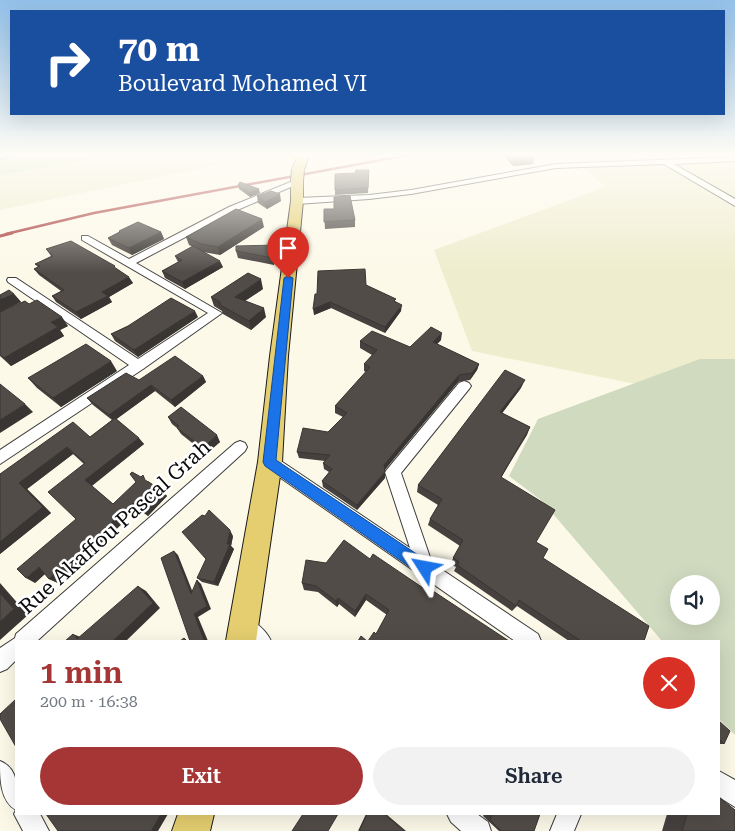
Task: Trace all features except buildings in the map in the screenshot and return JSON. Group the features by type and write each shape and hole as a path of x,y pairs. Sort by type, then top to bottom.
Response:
{"main road":[{"path":"243,634 270,462 296,194"},
{"path":"191,831 196,815"}],"street":[{"path":"130,264 234,208 265,194"},
{"path":"350,194 368,197 396,194"},
{"path":"718,194 735,204"},
{"path":"0,458 216,313 85,238"},
{"path":"12,280 36,301 139,366"},
{"path":"425,568 393,472 464,386"},
{"name":"Rue Akaffou Pascal Grah","path":"24,640 240,448"},
{"path":"270,462 530,640"},
{"path":"243,634 258,640"},
{"path":"0,662 15,648"},
{"path":"0,772 15,796"},
{"path":"720,783 735,795"},
{"path":"27,815 37,831"},
{"path":"460,815 479,831"},
{"path":"562,831 569,815"}],"green space":[{"path":"0,194 78,194 0,210"},
{"path":"587,194 735,194 735,404 472,351 434,250"},
{"path":"700,359 735,359 735,735 720,720 720,640 661,640 542,501 509,476 538,419"}],"railway":[{"path":"6,234 94,213 198,194"},
{"path":"0,236 12,233"}],"route":[{"path":"288,278 270,462 425,568"}]}
